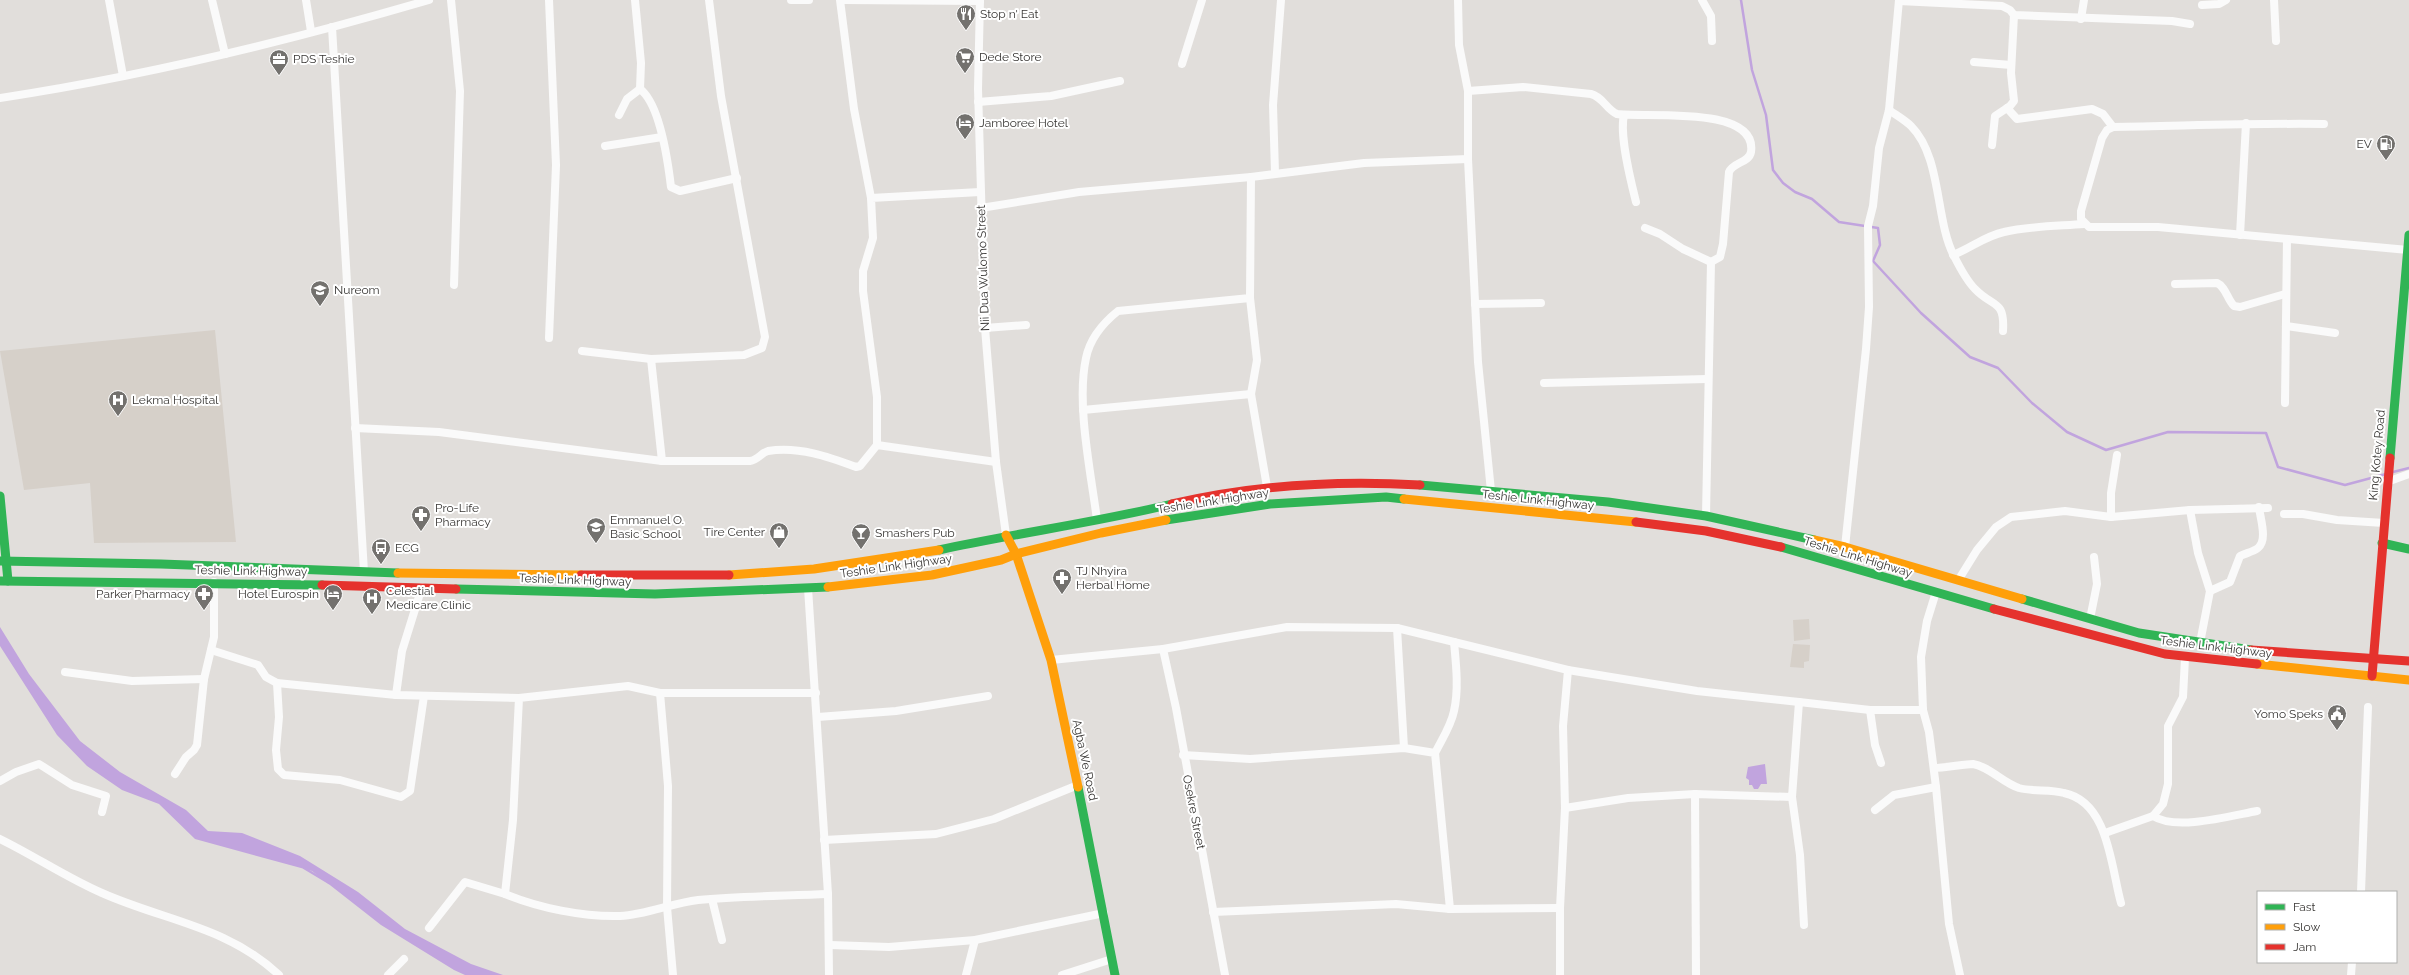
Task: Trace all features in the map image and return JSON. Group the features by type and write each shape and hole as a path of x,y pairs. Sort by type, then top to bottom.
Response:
{"main road":[{"name":"King Kotey Road","path":"2372,676 2375,659 2389,452 2409,235"},
{"name":"Teshie Link Highway","path":"3,561 364,572 720,576 814,569 942,550 1006,535 1097,520 1207,496 1267,487 1316,482 1375,482 1441,486 1608,502 1706,516 1845,547 1959,579 2139,633 2256,651 2409,661"},
{"path":"0,496 4,581"},
{"name":"Teshie Link Highway","path":"4,581 214,582 655,594 808,588 866,584 932,575 1001,560 1016,554 1190,515 1270,504 1386,497 1624,520 1706,531 1765,542 2080,633 2185,658 2409,680"},
{"name":"Agba We Road","path":"1006,535 1016,554 1051,660 1078,785 1115,975"},
{"path":"2382,543 2409,549"}],"street":[{"path":"109,0 123,76"},
{"path":"212,0 225,54"},
{"path":"306,0 311,31"},
{"path":"0,98 74,86 225,54 430,0"},
{"path":"451,0 460,92 454,285"},
{"path":"549,0 556,164 549,338"},
{"path":"619,115 628,99 640,89 641,64 635,0"},
{"path":"582,351 651,359 744,355 762,348 765,337 721,96 709,0"},
{"path":"791,0 808,0"},
{"path":"355,428 439,432 662,461 750,461 756,460 767,451 790,451 826,456 856,467 860,466 877,446 876,390 863,291 863,271 873,238 871,198 854,109 840,0"},
{"path":"844,0 980,0"},
{"name":"Nii Dua Wulomo Street","path":"980,0 978,102 985,328 996,462 1006,535"},
{"path":"1182,64 1202,0"},
{"path":"1275,173 1273,105 1281,0"},
{"path":"1458,0 1459,45 1468,91 1468,159 1478,362 1491,491"},
{"path":"1702,0 1710,16 1712,41"},
{"path":"1845,547 1866,349 1869,307 1868,226 1873,206 1879,148 1889,110 1899,0 2002,6 2010,10 2014,15 2011,65 2014,101 1995,116 1992,145"},
{"path":"2081,19 2084,0"},
{"path":"2202,5 2219,4 2226,0"},
{"path":"2274,0 2276,41"},
{"path":"2014,15 2081,19 2172,21 2190,24"},
{"path":"332,27 364,572"},
{"path":"1974,62 2011,65"},
{"path":"978,102 1051,96 1120,81"},
{"path":"1468,91 1524,87 1590,94 1601,99 1610,111 1624,115 1696,116 1720,121 1745,131 1748,135 1751,152 1748,157 1733,166 1729,172 1723,244 1720,257 1711,262"},
{"path":"640,89 646,94 654,106 668,158 671,187 680,191 737,178"},
{"path":"2006,108 2017,119 2092,109 2103,114 2113,127"},
{"path":"1889,110 1911,126 1926,151 1933,170 1947,237 1953,255 1975,289 2000,308 2004,314 2003,331"},
{"path":"1624,115 1623,123 1628,170 1636,202"},
{"path":"2240,235 2246,123"},
{"path":"2324,124 2246,123 2206,126 2113,127 2107,130 2102,138 2081,211 2081,219 2084,224 2089,227 2158,227 2408,250"},
{"path":"605,146 662,137"},
{"path":"981,208 1079,192 1251,177 1364,163 1468,159"},
{"path":"1251,177 1250,298 1257,360 1251,394 1267,487"},
{"path":"871,198 980,192"},
{"path":"1953,255 1973,246 1980,240 2004,232 2084,224"},
{"path":"1645,228 1660,234 1683,249 1711,262"},
{"path":"2285,403 2285,294 2287,239"},
{"path":"1706,516 1707,379 1711,262"},
{"path":"2175,284 2217,283 2221,285 2229,302 2234,306 2240,307 2285,294"},
{"path":"1097,520 1083,410 1086,358 1094,337 1105,322 1118,311 1250,298"},
{"path":"1475,304 1541,303"},
{"path":"985,328 1026,325"},
{"path":"2286,326 2335,333"},
{"path":"651,359 662,461"},
{"path":"1544,383 1707,379"},
{"path":"1083,410 1251,394"},
{"path":"877,446 996,462"},
{"path":"2111,517 2111,493 2117,455"},
{"path":"2387,479 2409,474"},
{"path":"1959,579 1977,550 1996,527 2011,517 2065,511 2111,517 2190,510 2259,507 2268,508"},
{"path":"2210,591 2230,582 2240,556 2258,548 2261,544 2263,536 2259,507"},
{"path":"2190,510 2198,554 2210,591 2200,642"},
{"path":"2284,514 2303,514 2336,520 2384,523"},
{"path":"2090,619 2097,584 2094,557"},
{"path":"175,774 186,757 197,745 204,679 214,637 214,582"},
{"path":"396,695 402,651 422,587"},
{"path":"808,588 818,717 828,894 830,945 829,975"},
{"path":"1936,592 1927,621 1921,657 1923,710 1934,768 1949,924 1960,975"},
{"path":"1051,660 1163,649 1287,627 1397,628 1568,670 1697,692 1870,710 1923,710"},
{"path":"1397,628 1404,748"},
{"path":"1450,909 1435,753 1447,731 1454,710 1457,682 1454,642"},
{"name":"Osekre Street","path":"1163,649 1225,975"},
{"path":"211,650 258,665 266,677 278,683 396,695 519,698 628,686 660,693 816,693"},
{"path":"2105,833 2153,816 2164,804 2168,784 2168,726 2183,697 2185,658"},
{"path":"1560,975 1560,908 1565,808 1563,726 1568,670"},
{"path":"65,672 132,681 204,679"},
{"path":"278,683 279,717 276,750 278,769 284,775 340,780 401,797 410,791 424,696"},
{"path":"660,693 668,786 667,907 673,975"},
{"path":"818,717 896,711 988,696"},
{"path":"505,894 514,820 519,698"},
{"path":"1799,702 1792,797 1800,855 1804,924"},
{"path":"2361,891 2368,707"},
{"path":"1870,710 1875,745 1881,763"},
{"path":"1183,755 1250,759 1404,748 1435,753"},
{"path":"1934,768 1973,764 1990,771 2017,787 2030,790 2065,793 2089,809 2105,833 2121,903"},
{"path":"0,781 30,766 42,765 72,784 106,796 102,812"},
{"path":"824,840 936,834 994,818 1078,785"},
{"path":"1875,810 1894,795 1936,787"},
{"path":"1565,808 1628,798 1695,794 1792,797"},
{"path":"1695,794 1696,975"},
{"path":"2153,816 2167,822 2186,822 2257,811"},
{"path":"0,839 65,876 103,894 215,933 247,948 279,975"},
{"path":"429,928 466,882 525,902 598,914 621,916 712,899 743,896 774,897 828,894"},
{"path":"712,899 722,940"},
{"path":"1213,912 1396,904 1450,909 1560,908"},
{"path":"830,945 889,947 975,940 1104,913"},
{"path":"966,975 975,940"},
{"path":"388,975 404,959"},
{"path":"1062,975 1112,959"},
{"path":"2351,975 2352,963"}],"shaded area":[{"name":"Lekma Hospital","path":"215,330 236,542 94,543 90,483 24,490 0,351"},
{"path":"1809,619 1810,639 1794,641 1793,620"},
{"path":"0,627 29,674 80,741 120,772 186,810 208,831 242,833 300,856 358,892 405,929 471,964 503,975 465,975 454,970 381,925 312,871 195,839 159,804 122,790 87,766 57,735 0,646"},
{"path":"1793,644 1810,645 1809,661 1804,662 1804,668 1790,667"},
{"path":"1765,764 1767,784 1761,784 1758,789 1754,789 1752,785 1749,785 1749,780 1746,778 1748,767"}],"waterway":[{"path":"1741,0 1752,70 1766,115 1773,170 1783,183 1795,192 1812,199 1839,222 1878,228 1880,245 1873,261 1921,313 1970,357 1998,368 2032,403 2067,432 2106,450 2168,432 2266,433 2278,467 2345,485 2386,474"},
{"path":"2393,472 2409,468"},
{"path":"304,868 329,883"}],"traffic: fast":[{"path":"2390,458 2409,235"},
{"path":"1420,485 1608,502 1706,516 1814,540"},
{"path":"0,496 8,581"},
{"path":"1166,520 1270,504 1386,497 1404,499"},
{"path":"939,550 1114,517 1172,504"},
{"path":"2382,543 2409,549"},
{"path":"1781,547 1994,609"},
{"path":"0,561 161,564 398,573"},
{"path":"0,581 322,585"},
{"path":"456,589 655,594 828,587"},
{"path":"2022,599 2139,633 2251,650"},
{"path":"1078,787 1115,975"}],"traffic: slow":[{"path":"1404,499 1636,522"},
{"path":"828,587 932,575 1001,560 1016,554 1101,533 1166,520"},
{"path":"1006,535 1016,554 1051,660 1078,787"},
{"path":"1814,540 1845,547 2022,599"},
{"path":"729,575 814,569 939,550"},
{"path":"398,573 581,575"},
{"path":"2257,664 2409,680"}],"traffic: jam":[{"path":"2372,676 2390,458"},
{"path":"1172,504 1264,488 1357,483 1420,485"},
{"path":"1636,522 1706,531 1781,547"},
{"path":"581,575 729,575"},
{"path":"322,585 456,589"},
{"path":"1994,609 2165,654 2257,664"},
{"path":"2251,650 2409,661"}],"place":[{"name":"Stop n' Eat","path":"966,31"},
{"name":"Dede Store","path":"965,74"},
{"name":"PDS Teshie","path":"279,76"},
{"name":"Jamboree Hotel","path":"965,140"},
{"name":"EV","path":"2386,161"},
{"name":"Nureom","path":"320,307"},
{"name":"Lekma Hospital","path":"118,417"},
{"name":"Pro-Life Pharmacy","path":"421,532"},
{"name":"Emmanuel O. Basic School","path":"596,544"},
{"name":"Tire Center","path":"779,549"},
{"name":"Smashers Pub","path":"861,550"},
{"name":"ECG","path":"381,565"},
{"name":"TJ Nhyira Herbal Home","path":"1062,595"},
{"name":"Parker Pharmacy","path":"204,611"},
{"name":"Hotel Eurospin","path":"333,611"},
{"name":"Celestial Medicare Clinic","path":"372,615"},
{"name":"Yomo Speks","path":"2337,731"}]}
